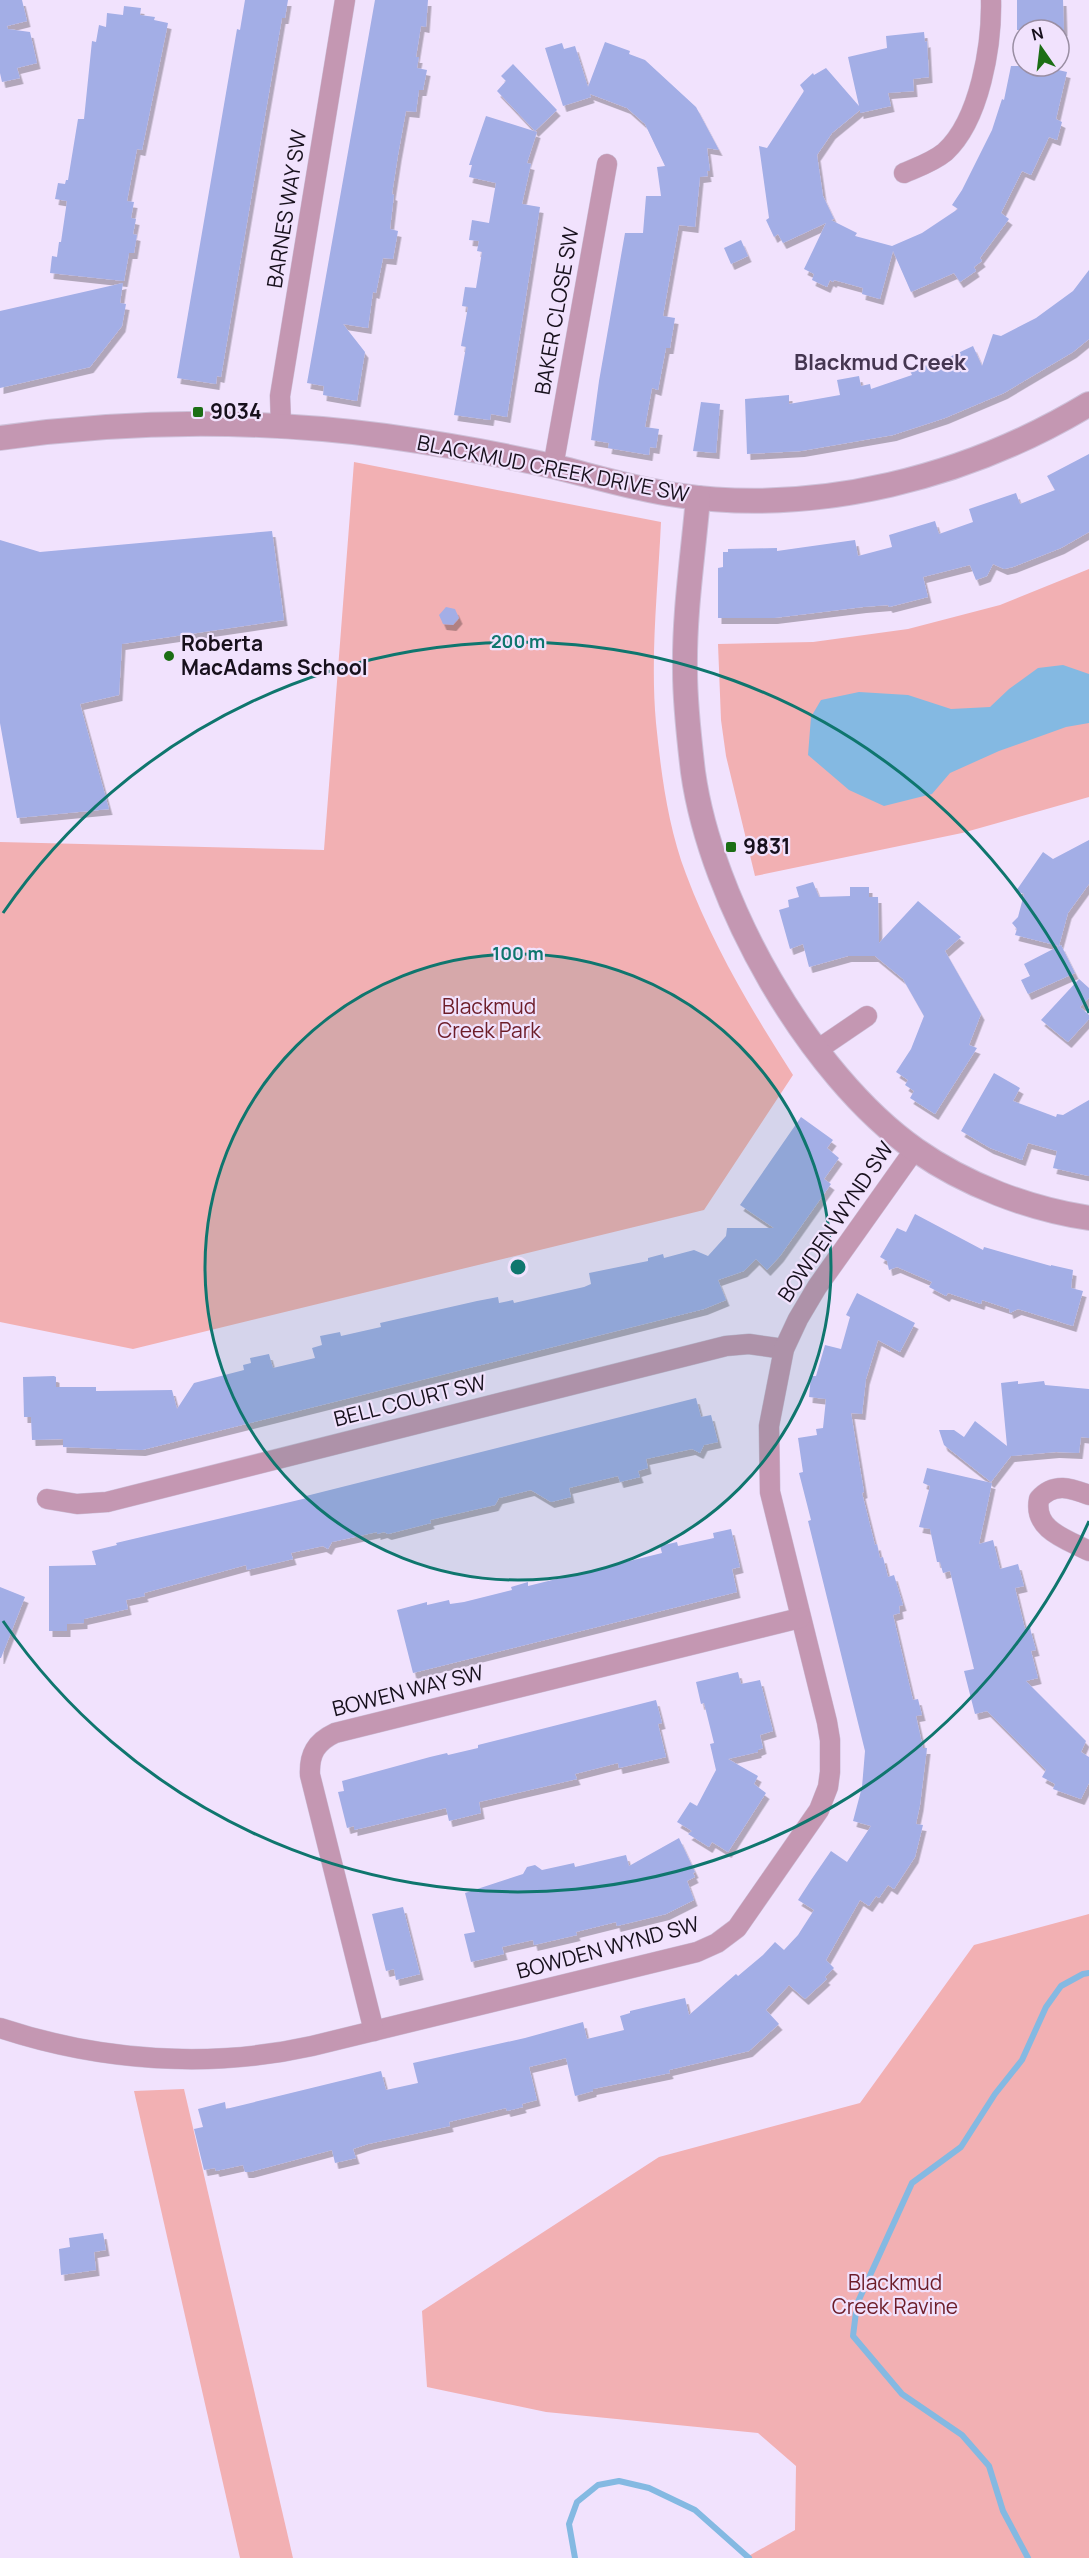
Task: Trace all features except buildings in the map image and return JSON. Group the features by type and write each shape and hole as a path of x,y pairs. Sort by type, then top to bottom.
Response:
{"street":[{"name":"BARNES WAY SW","path":"280,425 280,396 345,0"},
{"path":"904,173 926,164 947,150 967,119 984,69 989,43 991,0"},
{"name":"BAKER CLOSE SW","path":"553,467 607,164"},
{"name":"BLACKMUD CREEK DRIVE SW","path":"0,438 54,431 151,424 280,425 424,442 553,467 672,495 698,498 782,499 825,495 900,482 977,459 1018,442 1089,404"},
{"path":"698,498 686,621 685,672 694,775 719,867 745,933 785,1005 817,1050 853,1093 915,1149 963,1177 1002,1195 1037,1207 1089,1218"},
{"path":"817,1050 867,1016"},
{"name":"BOWDEN WYND SW","path":"0,2028 89,2051 146,2057 196,2059 287,2051 697,1952 717,1943 737,1928 819,1810 828,1787 831,1758 830,1740 775,1514 768,1474 769,1426 784,1349 817,1287 915,1149"},
{"name":"BELL COURT SW","path":"47,1499 77,1504 107,1502 726,1346 749,1344 784,1349"},
{"path":"1089,1495 1071,1488 1052,1489 1039,1499 1037,1509 1045,1526 1089,1551"},
{"name":"BOWEN WAY SW","path":"374,2031 310,1775 311,1756 321,1742 335,1733 800,1618"}],"green space":[{"name":"Blackmud Creek Park","path":"354,462 661,522 654,648 654,698 660,761 670,819 686,874 708,927 748,1002 793,1075 704,1210 133,1349 0,1322 0,842 324,850"},
{"path":"1089,569 1089,797 962,833 755,876 726,756 721,720 718,644 813,642 908,629 1000,605"},
{"name":"Blackmud Creek Ravine","path":"1089,1914 1089,2558 745,2558 795,2530 796,2466 758,2433 546,2412 427,2387 422,2311 659,2157 860,2103 974,1945"},
{"path":"184,2089 293,2558 240,2558 134,2091"}],"water":[{"path":"1063,665 1089,674 1089,723 1066,727 999,751 950,773 932,794 884,806 849,790 808,755 811,717 821,700 859,692 908,695 951,709 990,707 1009,689 1038,668"}],"waterway":[{"name":"Blackmud Creek","path":"1028,2558 1003,2511 989,2466 962,2435 902,2394 853,2336 857,2304 912,2183 961,2147 995,2094 1022,2060 1046,2007 1061,1986 1089,1973"},
{"name":"Blackmud Creek","path":"575,2558 569,2524 577,2502 598,2485 619,2481 649,2488 695,2510 749,2558"}],"place":[{"name":"9034","path":"198,412"},
{"name":"Roberta MacAdams School","path":"169,656"},
{"name":"9831","path":"731,847"}],"district":[{"name":"Blackmud Creek","path":"880,362"}]}
